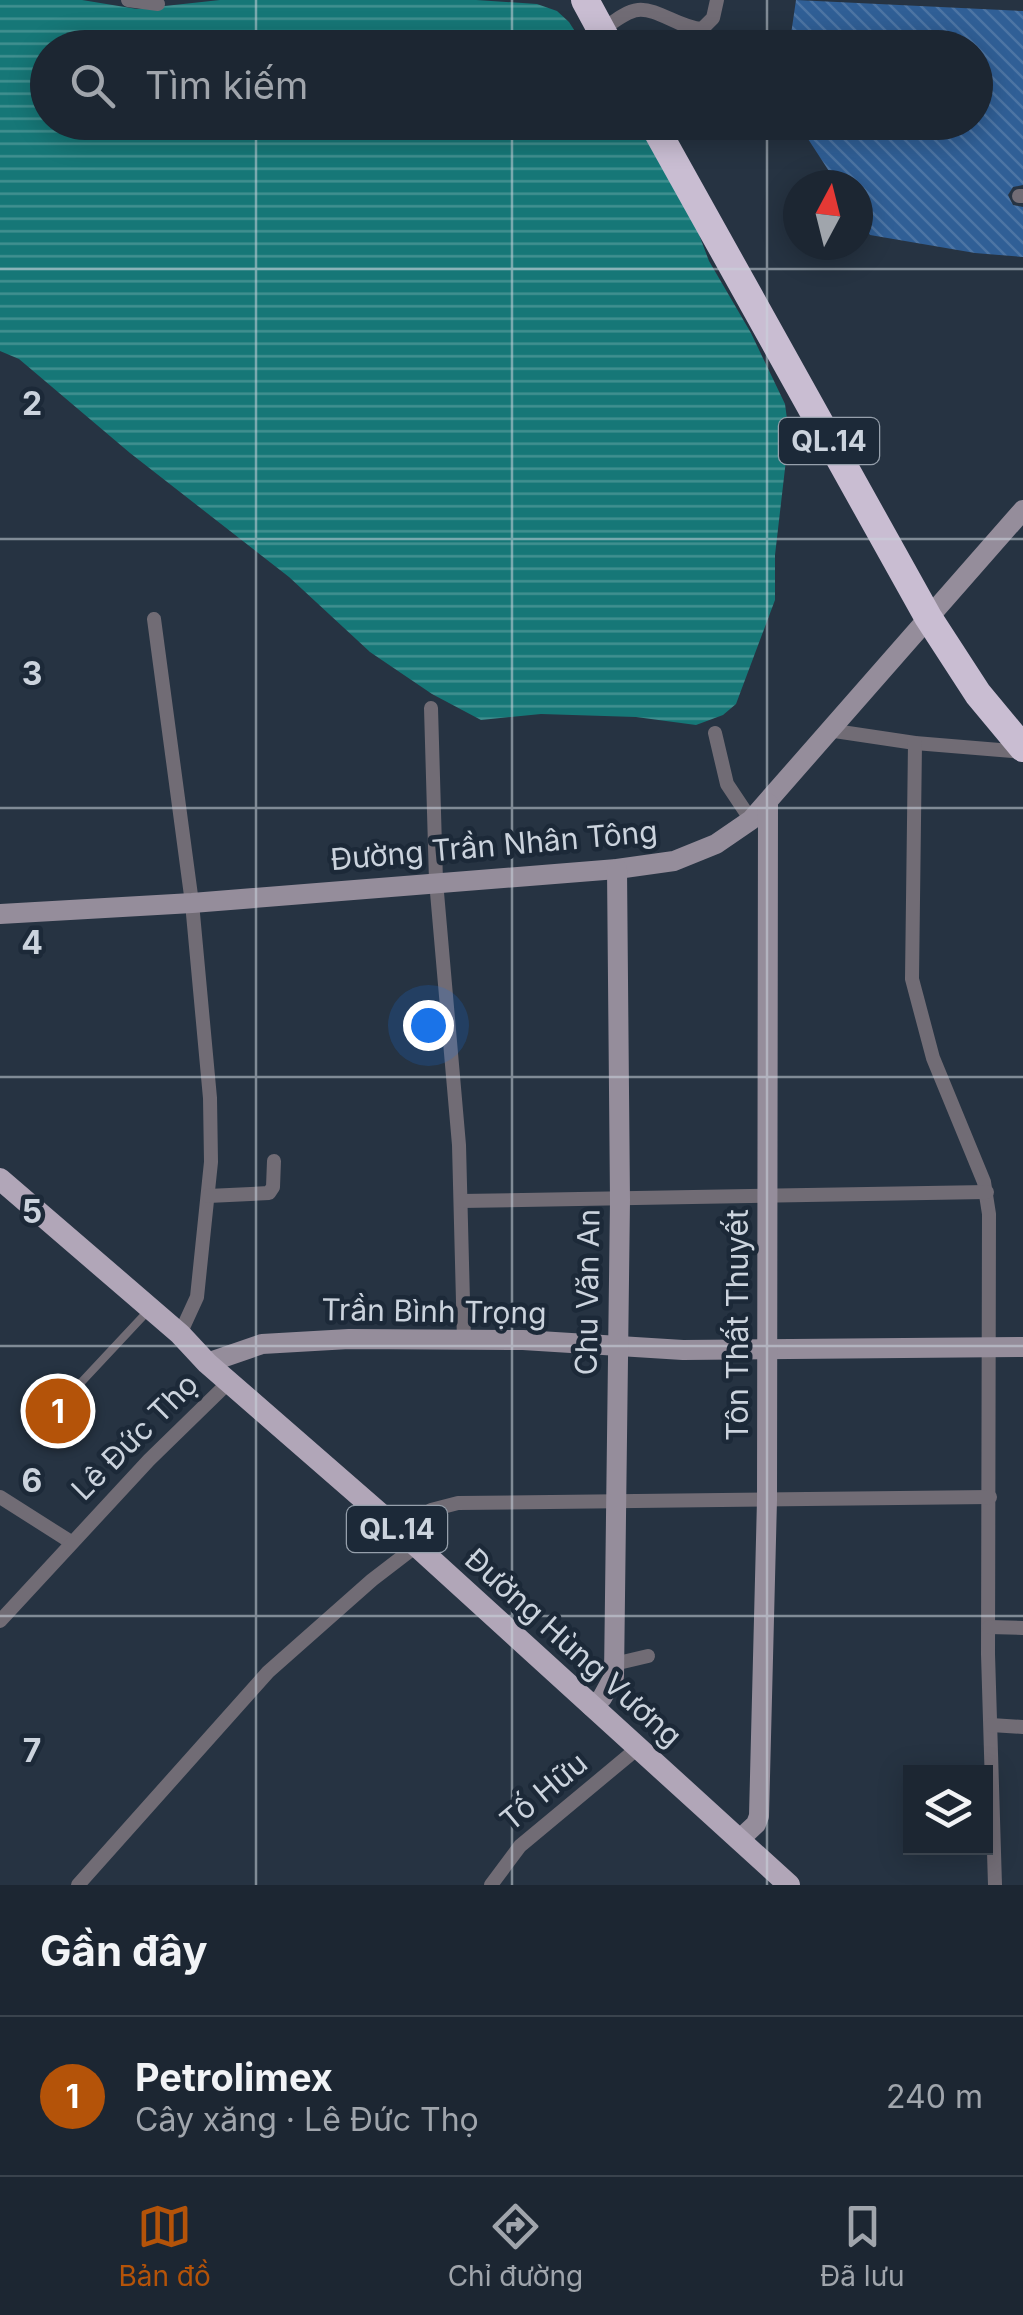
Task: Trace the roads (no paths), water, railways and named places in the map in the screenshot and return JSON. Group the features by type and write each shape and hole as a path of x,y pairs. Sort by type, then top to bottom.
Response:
{"highway":[{"path":"585,0 601,30"},
{"name":"QL.14","path":"662,140 928,617 978,694 1023,750"}],"main road":[{"name":"Đường Hùng Vương","path":"0,1179 180,1334 228,1382 790,1885"}],"street":[{"path":"128,0 158,4"},
{"path":"616,30 639,10 684,27 702,29 713,18 718,0"},
{"name":"Đường Trần Nhân Tông","path":"0,914 192,903 617,869 674,861 716,844 768,803 1023,510"},
{"path":"154,619 192,903 210,1098 208,1196 197,1298 180,1334"},
{"path":"431,708 436,881 461,1201 464,1341"},
{"path":"828,730 914,743 1023,750"},
{"path":"715,733 727,784 751,820"},
{"path":"914,743 912,979 934,1058 986,1192 990,1258 989,1627 995,1885"},
{"name":"Tôn Thất Thuyết","path":"740,1839 759,1816 767,1500 768,803"},
{"name":"Chu Văn An","path":"591,1706 608,1690 614,1676 620,1200 617,869"},
{"path":"208,1196 269,1193 274,1162"},
{"path":"461,1201 986,1192"},
{"name":"Trần Bình Trọng","path":"207,1363 262,1344 297,1340 523,1340 618,1348 1023,1347"},
{"name":"Lê Đức Thọ","path":"0,1621 71,1542 228,1382"},
{"path":"0,1497 71,1542"},
{"path":"78,1885 268,1672 372,1580 431,1510 450,1504 990,1497"},
{"path":"989,1627 1023,1628"},
{"path":"614,1664 648,1656"},
{"path":"991,1725 1023,1727"},
{"name":"Tố Hữu","path":"491,1885 520,1846 640,1747"}],"lane":[{"path":"60,1405 150,1308"}],"place":[{"name":"Petrolimex","path":"58,1411"}]}
